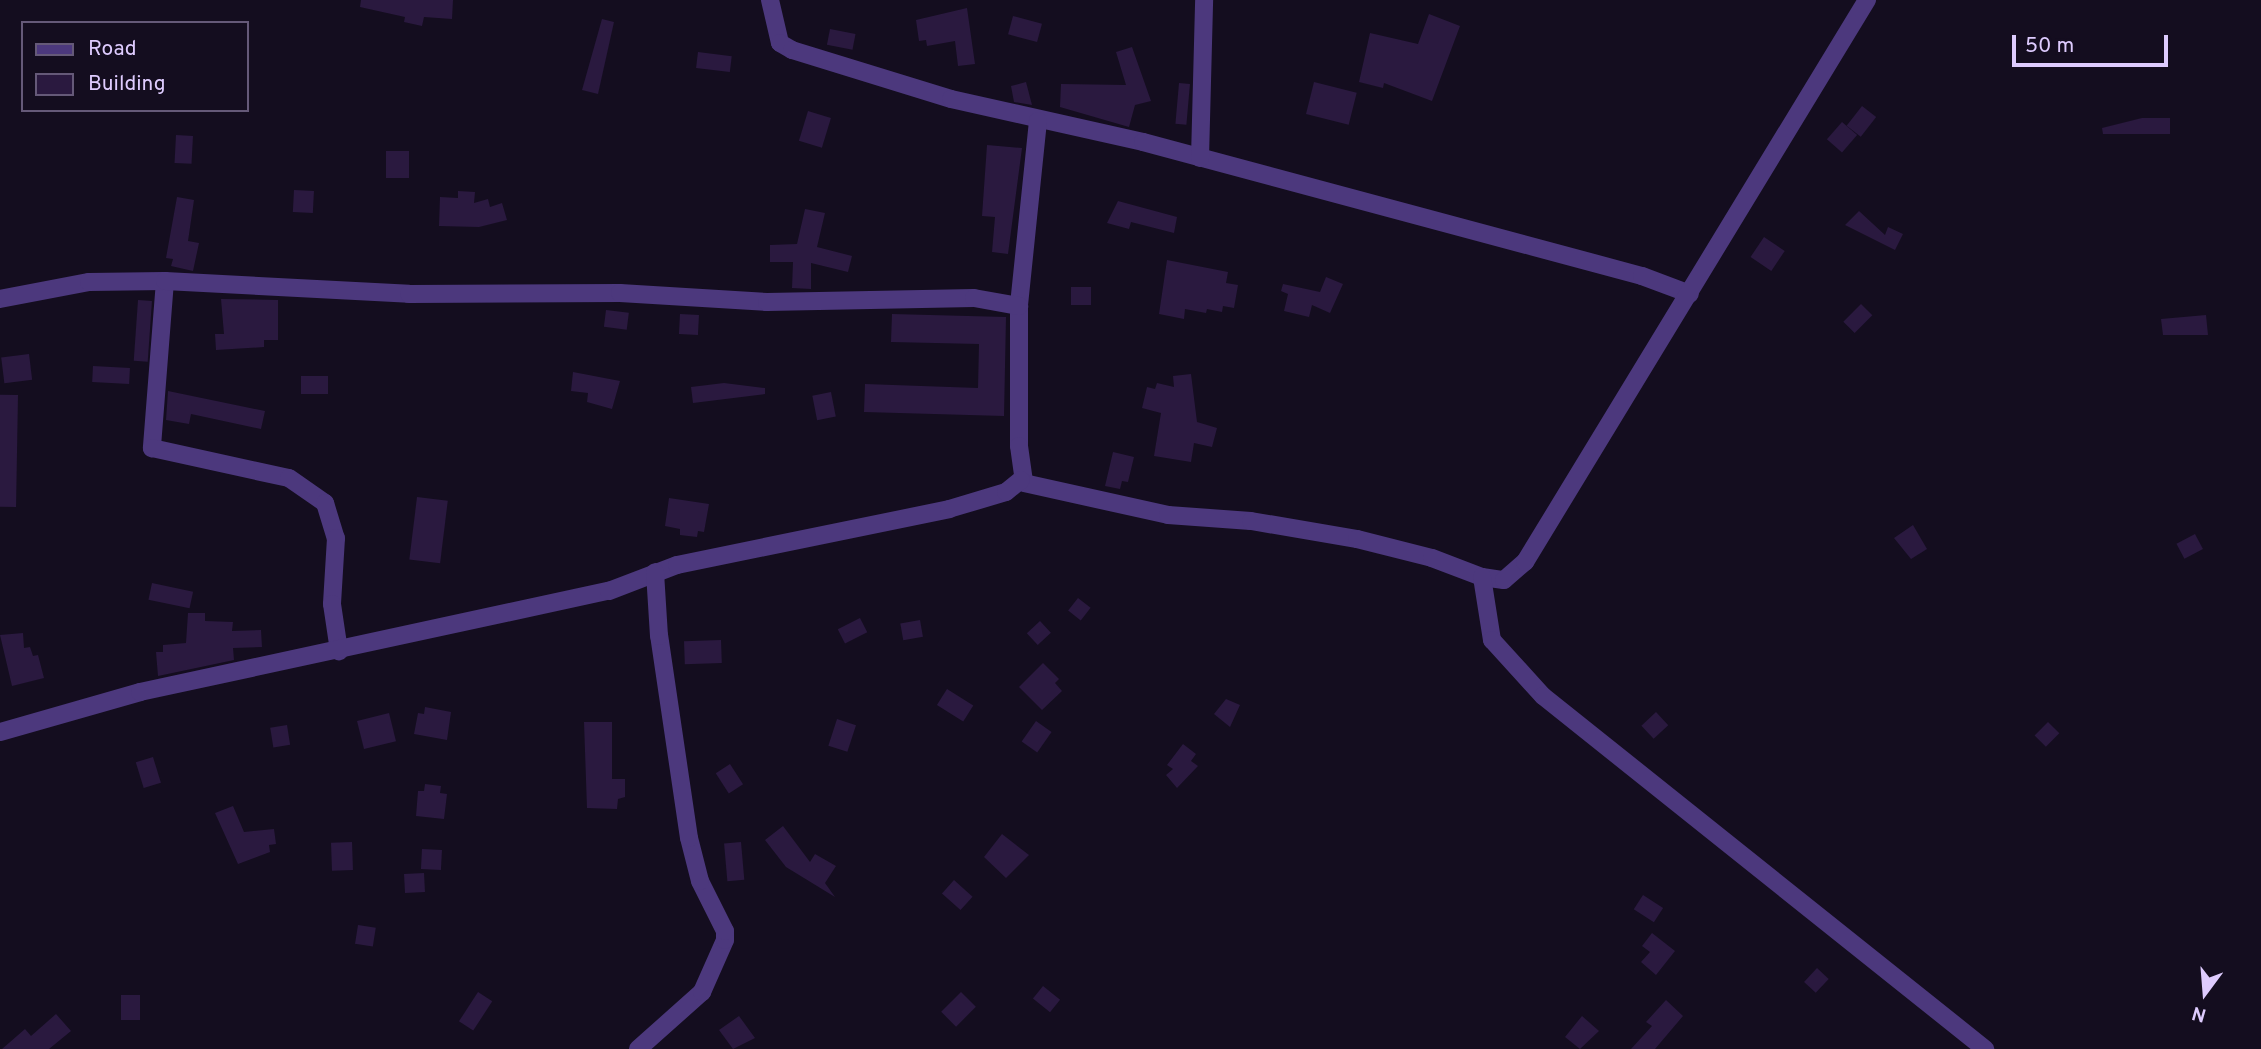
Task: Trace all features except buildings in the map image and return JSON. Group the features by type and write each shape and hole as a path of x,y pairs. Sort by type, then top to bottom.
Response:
{"street":[{"path":"770,0 780,43 785,47 1038,121 1200,158 1607,267 1690,294"},
{"path":"1200,158 1204,0"},
{"path":"1021,480 1112,505 1301,528 1387,545 1482,578 1504,580 1525,562 1867,0"},
{"path":"1021,480 1019,306 1038,121"},
{"path":"0,299 89,282 165,281 409,294 620,293 767,302 974,298 1019,306"},
{"path":"165,281 152,448 289,478 325,503 336,538 332,604 339,651"},
{"path":"0,732 140,692 609,592 655,572 949,509 1006,492 1021,480"},
{"path":"638,1049 702,992 725,940 725,931 700,881 689,838 659,636 655,572"},
{"path":"1482,578 1492,640 1543,696 1985,1049"}]}
